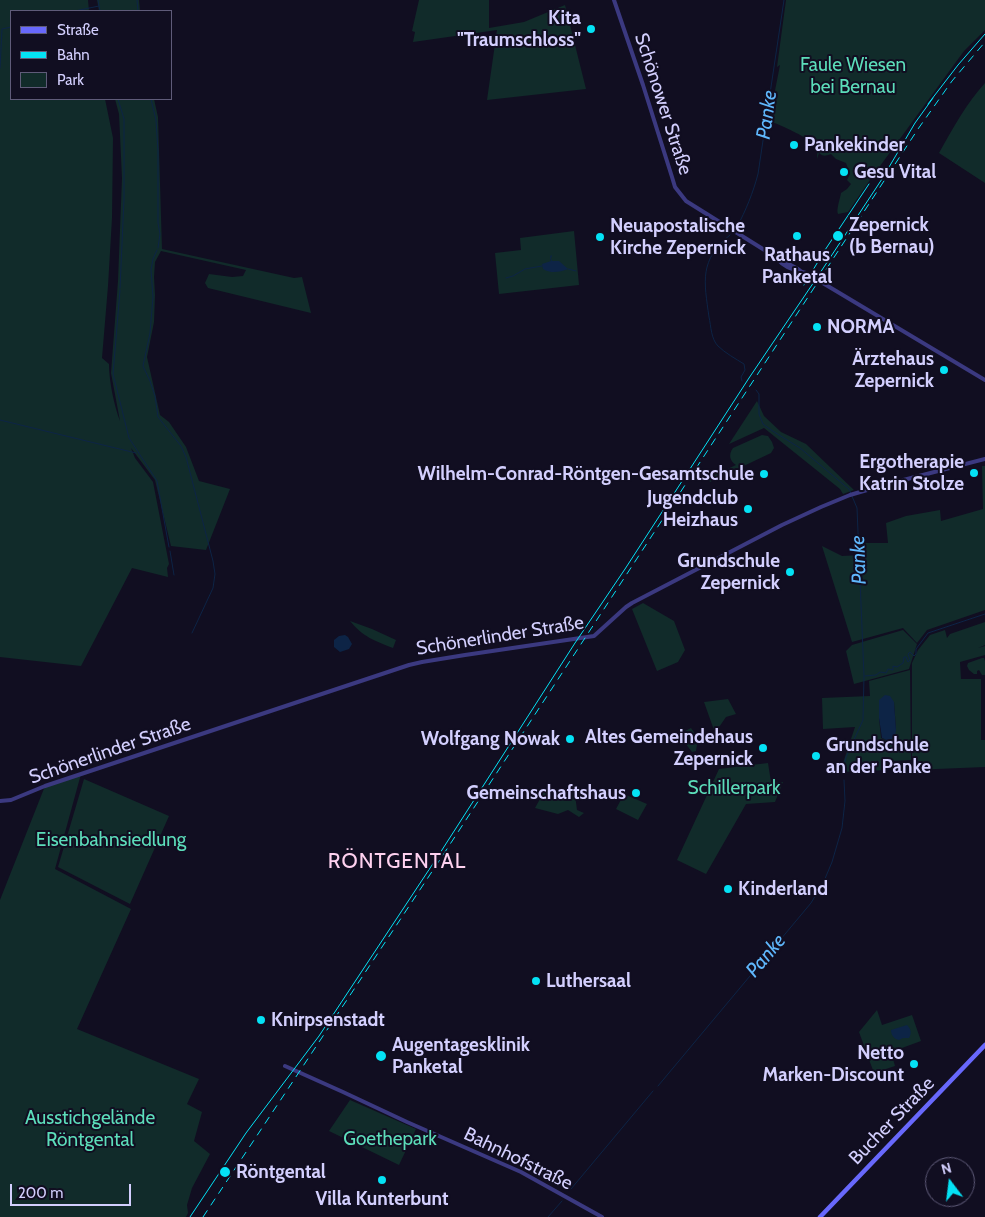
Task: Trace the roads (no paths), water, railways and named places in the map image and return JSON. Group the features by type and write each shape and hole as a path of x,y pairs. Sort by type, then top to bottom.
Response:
{"main road":[{"name":"Bucher Straße","path":"820,1217 985,1045"}],"street":[{"name":"Schönower Straße","path":"614,0 675,187 680,195 699,210 774,256 985,380"},
{"name":"Schönerlinder Straße","path":"0,801 11,800 45,786 409,665 473,653 594,636 626,607 782,525 821,507 852,494 985,459"},
{"name":"Bahnhofstraße","path":"285,1066 521,1172 602,1217"}],"water":[{"path":"551,255 552,261 559,261 568,269 549,272 543,269 542,264 551,261 550,257"},
{"path":"345,635 352,644 349,649 340,652 334,647 334,640 339,636"},
{"path":"885,695 890,696 894,702 896,730 895,736 889,741 882,738 879,718 879,700"},
{"path":"907,1025 911,1031 909,1038 899,1040 893,1036 891,1030"}],"waterway":[{"path":"98,0 100,10"},
{"path":"137,0 138,10"},
{"name":"Panke","path":"737,227 749,201 758,174 784,0"},
{"path":"80,10 99,6"},
{"path":"0,68 2,29 10,27"},
{"path":"118,100 124,119 124,199 120,288"},
{"path":"151,100 156,120 158,151 158,223 160,234 158,248"},
{"name":"Panke","path":"730,235 720,244 708,262 705,282 714,340 721,349 744,364 745,370 741,377 742,381"},
{"path":"157,250 151,270 153,297 150,333 143,366 155,396 158,417 181,446 186,457 215,574 213,588 192,633"},
{"path":"506,278 525,269 542,266"},
{"path":"568,269 576,271"},
{"path":"120,290 113,374 129,438 157,481 169,547"},
{"name":"Panke","path":"756,390 759,394 759,414 763,424 800,448 849,489 857,508 864,676 863,720 846,757 843,771"},
{"path":"0,420 136,453"},
{"path":"170,551 174,575"},
{"path":"865,676 876,675 880,672 886,673 888,669 893,670 893,666 897,667 903,663 904,657 906,657 908,662 910,660 908,654 910,652 914,656 916,654 916,649 928,633 985,614"},
{"name":"Panke","path":"658,1086 811,903 824,881 832,862 842,828 845,801 844,780"},
{"name":"Panke","path":"571,1189 653,1091"},
{"name":"Panke","path":"548,1217 562,1201"}],"tram line":[{"path":"928,104 985,34"},
{"path":"190,1217 246,1133 319,1036 749,378 882,179 915,123 933,98"},
{"path":"804,285 869,184"}],"railway":[{"path":"203,1217 443,855 918,129 952,81 985,42"}],"place":[{"name":"Kita \"Traumschloss\"","path":"591,29"},
{"name":"Pankekinder","path":"794,145"},
{"name":"Gesu Vital","path":"844,172"},
{"name":"Rathaus Panketal","path":"797,236"},
{"name":"Zepernick (b Bernau)","path":"838,236"},
{"name":"Neuapostalische Kirche Zepernick","path":"600,237"},
{"name":"NORMA","path":"817,327"},
{"name":"Ärztehaus Zepernick","path":"944,370"},
{"name":"Ergotherapie Katrin Stolze","path":"974,473"},
{"name":"Wilhelm-Conrad-Röntgen-Gesamtschule","path":"764,474"},
{"name":"Jugendclub Heizhaus","path":"748,509"},
{"name":"Grundschule Zepernick","path":"790,572"},
{"name":"Wolfgang Nowak","path":"570,739"},
{"name":"Altes Gemeindehaus Zepernick","path":"763,748"},
{"name":"Grundschule an der Panke","path":"816,756"},
{"name":"Gemeinschaftshaus","path":"636,793"},
{"name":"Kinderland","path":"728,889"},
{"name":"Luthersaal","path":"536,981"},
{"name":"Knirpsenstadt","path":"261,1020"},
{"name":"Augentagesklinik Panketal","path":"381,1056"},
{"name":"Netto Marken-Discount","path":"914,1064"},
{"name":"Röntgental","path":"225,1172"},
{"name":"Villa Kunterbunt","path":"382,1180"}],"district":[{"name":"RÖNTGENTAL","path":"397,862"}],"park label":[{"name":"Faule Wiesen bei Bernau","path":"853,76"},
{"name":"Schillerpark","path":"734,788"},
{"name":"Eisenbahnsiedlung","path":"111,840"},
{"name":"Ausstichgelände Röntgental","path":"90,1129"},
{"name":"Goethepark","path":"390,1139"}]}
